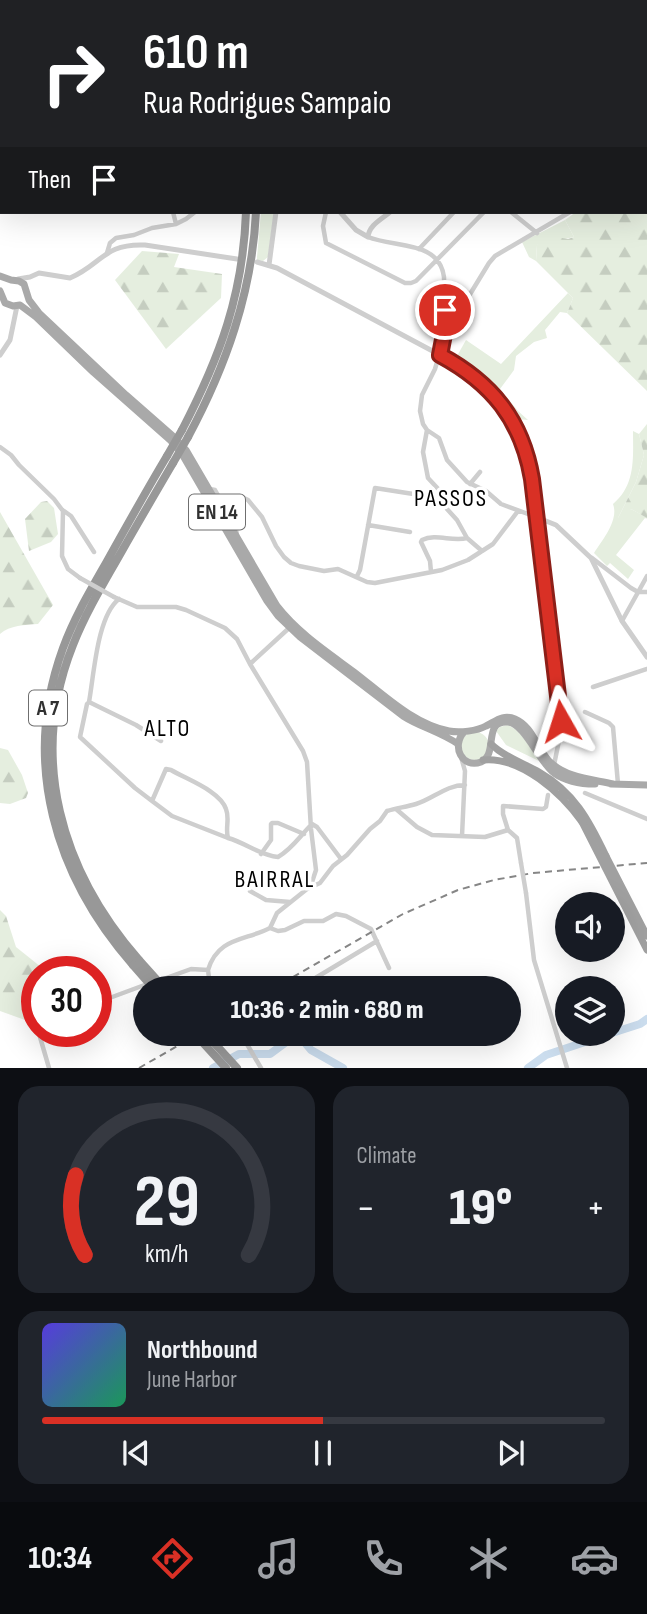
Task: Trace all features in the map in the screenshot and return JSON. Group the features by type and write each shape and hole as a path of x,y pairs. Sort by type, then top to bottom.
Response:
{"highway":[{"name":"A 7","path":"185,433 230,317 242,262 246,214"},
{"name":"A 7","path":"151,976 94,915 65,858 49,795 46,731 49,704 54,677 73,625 89,593 218,378 237,325 250,270 256,214"},
{"path":"491,742 499,751 534,769 566,792 647,936"},
{"path":"481,761 500,761 538,778 584,820 647,950"},
{"name":"A 7","path":"136,962 145,976"},
{"path":"206,1046 226,1068"},
{"path":"217,1046 237,1068"}],"main road":[{"name":"EN 14","path":"0,276 21,282 38,313 176,438 211,489 285,616 409,714 449,731 477,729"},
{"path":"5,303 1,293 3,285 12,280"},
{"path":"18,305 23,302 27,292"},
{"name":"EN 14","path":"5,303 18,305 34,315 171,441 182,454 267,601 288,627 403,716 415,724 446,735 458,744"},
{"path":"477,729 501,717 514,718 526,727 555,774 585,784 647,785"},
{"path":"464,732 458,744 461,756 469,762 481,761 488,755 492,732 498,724 507,722 523,732 549,762"},
{"path":"477,729 485,732 491,742"}],"street":[{"path":"174,214 176,224"},
{"path":"107,253 110,243 116,239 176,224 192,214"},
{"path":"269,265 276,214"},
{"path":"326,214 323,226 326,243 405,283 416,281 482,214"},
{"path":"342,214 356,230 368,237 419,249 437,259 443,268 445,335 435,369 420,402 421,418 427,430 439,438 447,460 465,481 486,491 498,502 556,525 591,558 638,592 647,592"},
{"path":"368,237 372,227 388,214"},
{"path":"419,249 452,214"},
{"path":"513,214 537,233"},
{"path":"445,335 495,256 566,214"},
{"path":"12,280 43,273 70,278 107,253 140,244 237,259"},
{"path":"257,262 269,265 462,367 498,399 512,420 530,467 561,712 559,744 549,762"},
{"path":"27,292 30,277"},
{"path":"5,303 13,321"},
{"path":"0,355 10,340 18,305"},
{"path":"13,321 23,313 34,315"},
{"path":"427,430 423,452 431,484 443,495 447,509 467,538 482,551"},
{"path":"0,447 71,516 94,552"},
{"path":"470,484 480,472"},
{"path":"357,576 375,488 439,498 443,495"},
{"path":"211,489 215,490 227,511 235,512"},
{"path":"237,537 238,531 233,522 239,499 244,498 262,517 276,546 291,563 324,571 338,569 375,583 461,563 496,540 518,511"},
{"path":"63,511 62,556 68,569 80,578 137,607 176,607 186,610 225,628 237,639 307,762 316,870 307,889"},
{"path":"368,525 410,533"},
{"path":"431,572 422,540 431,537 457,540 467,538"},
{"path":"591,558 622,621 647,657"},
{"path":"599,575 605,567"},
{"path":"622,621 647,576"},
{"path":"117,598 107,612 101,632 80,737 135,788 172,816 238,841 261,854 278,857 312,824"},
{"path":"617,611 626,611"},
{"path":"250,664 288,629"},
{"path":"593,687 647,669"},
{"path":"89,702 136,725 161,741"},
{"path":"585,712 613,727 616,784"},
{"path":"549,762 559,744"},
{"path":"461,756 465,771 463,836"},
{"path":"465,778 471,768 481,761"},
{"path":"152,801 166,769 171,770 214,793 221,800 227,813 228,838"},
{"path":"209,976 208,970 216,953 226,945 270,928 277,913 307,889 320,883 387,811 414,805 448,787 465,785"},
{"path":"585,793 647,819"},
{"path":"548,795 546,807 543,809 503,806 503,814 508,830 517,838 534,960 566,1068"},
{"path":"395,808 432,835 485,837 508,830"},
{"path":"261,854 271,840 272,823 304,834"},
{"path":"312,824 341,859"},
{"path":"250,891 266,900 290,902"},
{"path":"270,928 285,930 304,921 323,921 336,914 346,916 370,929 389,968"},
{"path":"319,976 377,941"},
{"path":"112,997 191,969 208,970"},
{"path":"248,1046 260,1067"},
{"path":"43,1047 49,1068"}],"green space":[{"path":"261,214 274,214 268,257 263,261 257,260"},
{"path":"573,214 647,214 647,391 567,313 573,298 536,261 537,245 549,236 568,239 574,237 565,220"},
{"path":"565,220 574,237 537,245 536,261 529,257 522,242"},
{"path":"142,251 179,254 174,267 222,274 221,298 166,349 115,280"},
{"path":"568,293 573,298 567,313 560,312 545,330 547,338 534,342 516,356 514,370 500,389 528,420 518,419 518,424 487,380 457,356 466,340 501,364"},
{"path":"647,424 647,518 631,509 625,520 618,518 636,482 644,455 639,434"},
{"path":"633,431 639,434 644,455 636,482 618,518 631,509 647,519 645,518 616,555 634,570 628,579 610,563 607,566 594,553 612,523 613,504 626,488 632,470"},
{"path":"47,501 54,508 58,534 51,542 29,551 25,519 41,502"},
{"path":"0,512 53,605 38,624 13,627 0,634"},
{"path":"507,725 521,735 539,761 506,745 496,731"},
{"path":"475,732 485,736 489,746 485,756 475,760 465,756 461,746 465,736"},
{"path":"0,748 8,750 22,775 28,793 26,798 10,804 0,803"},
{"path":"0,910 6,916 16,947 27,956 21,956 21,1019 0,1011"}],"waterway":[{"path":"625,1029 647,1019"},
{"path":"213,1068 239,1054 270,1054 293,1037 301,1038 311,1050 343,1068"},
{"path":"528,1068 546,1055 573,1046"}],"railway":[{"path":"295,976 403,914 458,890 533,873 647,863"},
{"path":"139,1068 177,1046"}],"district":[{"name":"PASSOS","path":"451,498"},
{"name":"ALTO","path":"168,728"},
{"name":"BAIRRAL","path":"275,879"}],"route":[{"path":"445,310 440,355 462,367 490,390 512,420 527,454 561,721"}]}
